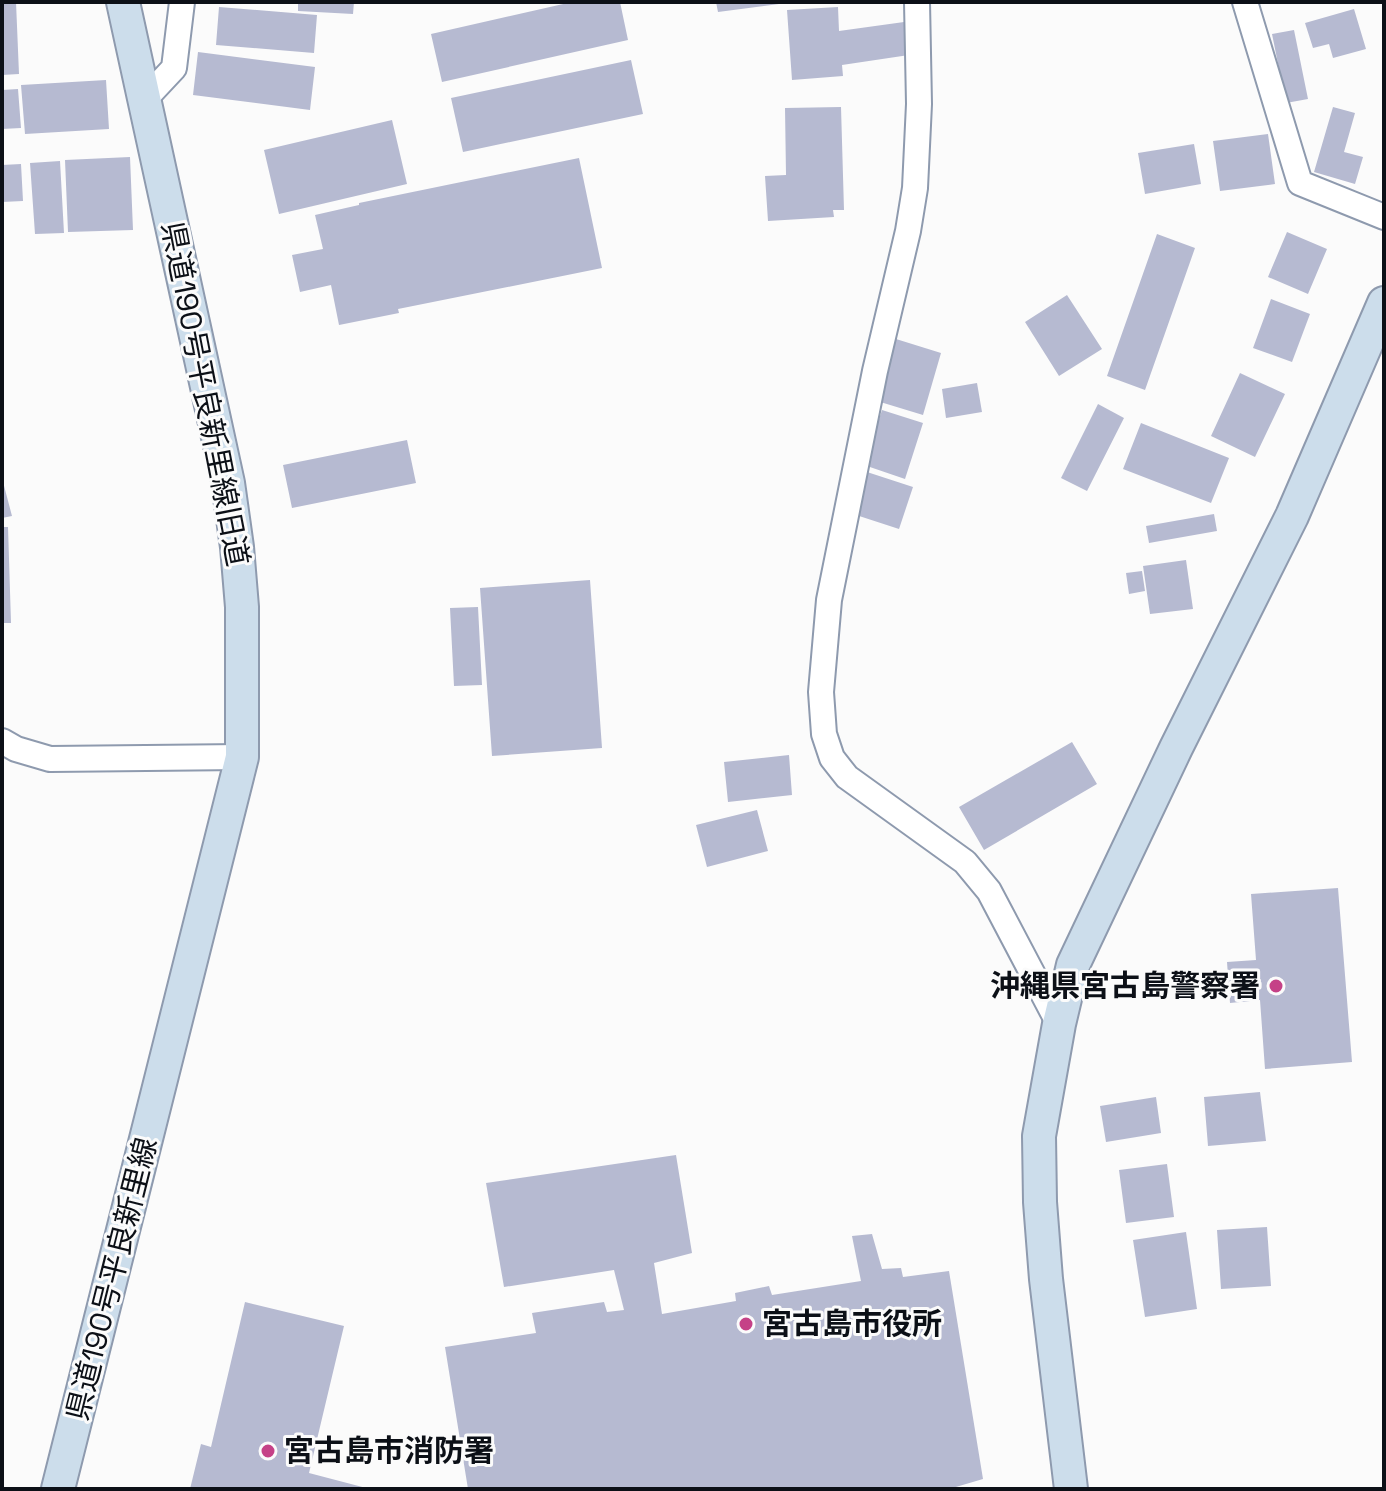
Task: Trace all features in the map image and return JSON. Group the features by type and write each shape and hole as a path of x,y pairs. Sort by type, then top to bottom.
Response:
{"street":[{"name":"県道190号平良新里線旧道","path":"123,2 224,468 236,534 242,607 242,757 165,1069"},
{"path":"144,100 174,68 182,2"},
{"path":"917,2 919,104 915,188 829,600 821,692 824,734 832,758 847,777 965,862 989,891 1059,1024"},
{"path":"1245,2 1300,183 1384,217"},
{"path":"1071,1489 1040,1202 1039,1136 1073,965 1176,748 1292,516 1384,303"},
{"path":"2,741 16,749 50,759 242,757"},
{"name":"県道190号平良新里線","path":"58,1489 165,1069"}],"building":[{"path":"2,2 16,2 19,74 2,75"},
{"path":"298,2 354,2 353,14 298,11"},
{"path":"572,2 620,2 628,40 442,82 431,34"},
{"path":"716,2 779,2 779,4 718,12"},
{"path":"219,7 317,15 314,53 216,45"},
{"path":"838,7 839,31 904,22 909,55 842,65 843,76 792,80 787,10"},
{"path":"1354,9 1366,49 1333,58 1329,44 1313,48 1305,23"},
{"path":"1294,30 1308,99 1286,103 1272,34"},
{"path":"198,52 315,67 310,110 193,95"},
{"path":"631,60 643,114 463,152 451,98"},
{"path":"106,80 109,129 25,134 21,85"},
{"path":"18,89 21,128 2,129 2,90"},
{"path":"841,107 844,210 833,210 834,217 768,221 765,176 786,175 785,108"},
{"path":"1333,107 1355,113 1344,152 1363,157 1355,184 1314,172"},
{"path":"392,120 407,184 279,214 264,150"},
{"path":"1268,134 1275,184 1220,191 1213,141"},
{"path":"1194,144 1201,184 1145,194 1138,153"},
{"path":"130,157 133,230 68,232 65,160"},
{"path":"579,158 602,268 398,309 399,313 339,325 331,285 300,292 292,255 323,249 315,215 359,203"},
{"path":"60,161 64,233 35,234 30,163"},
{"path":"21,164 23,201 2,202 2,165"},
{"path":"1287,232 1327,249 1308,294 1268,277"},
{"path":"1157,234 1195,248 1145,390 1107,376"},
{"path":"1067,295 1102,349 1059,376 1025,322"},
{"path":"1271,299 1310,314 1292,362 1253,348"},
{"path":"896,339 941,353 923,415 877,401"},
{"path":"1240,373 1285,394 1255,457 1211,436"},
{"path":"977,383 982,412 946,418 942,389"},
{"path":"1098,404 1124,418 1087,491 1061,478"},
{"path":"882,410 923,423 905,479 864,465"},
{"path":"1141,423 1229,458 1211,503 1123,469"},
{"path":"407,440 416,483 292,508 283,465"},
{"path":"867,472 913,487 899,529 853,514"},
{"path":"2,478 12,516 2,518"},
{"path":"1214,514 1217,531 1149,543 1146,526"},
{"path":"2,527 8,527 11,623 2,623"},
{"path":"1186,560 1193,609 1150,614 1143,566"},
{"path":"1142,571 1145,591 1129,594 1126,573"},
{"path":"590,580 602,748 492,756 480,588"},
{"path":"478,607 482,685 454,686 450,608"},
{"path":"1072,742 1097,784 984,850 959,807"},
{"path":"789,755 792,795 728,802 724,762"},
{"path":"757,810 768,851 707,867 696,825"},
{"path":"1338,888 1352,1062 1265,1069 1260,1000 1230,1003 1227,962 1256,960 1251,894"},
{"path":"1260,1092 1266,1141 1208,1146 1204,1097"},
{"path":"1156,1097 1161,1133 1106,1142 1100,1106"},
{"name":"宮古島市役所","path":"676,1155 692,1253 654,1263 662,1314 736,1301 735,1293 769,1286 772,1295 861,1281 852,1236 872,1234 882,1269 901,1268 903,1277 949,1271 983,1479 949,1489 468,1489 445,1347 536,1333 532,1313 604,1302 607,1312 624,1310 614,1270 504,1287 486,1183"},
{"path":"1167,1164 1174,1217 1126,1223 1119,1170"},
{"path":"1267,1227 1271,1286 1221,1289 1217,1230"},
{"path":"1186,1232 1197,1309 1145,1317 1133,1240"},
{"path":"245,1302 344,1326 309,1473 370,1489 190,1489 201,1444 211,1447"}],"place":[{"name":"沖縄県宮古島警察署","path":"1276,986"},
{"name":"宮古島市役所","path":"746,1324"},
{"name":"宮古島市消防署","path":"268,1451"}]}
